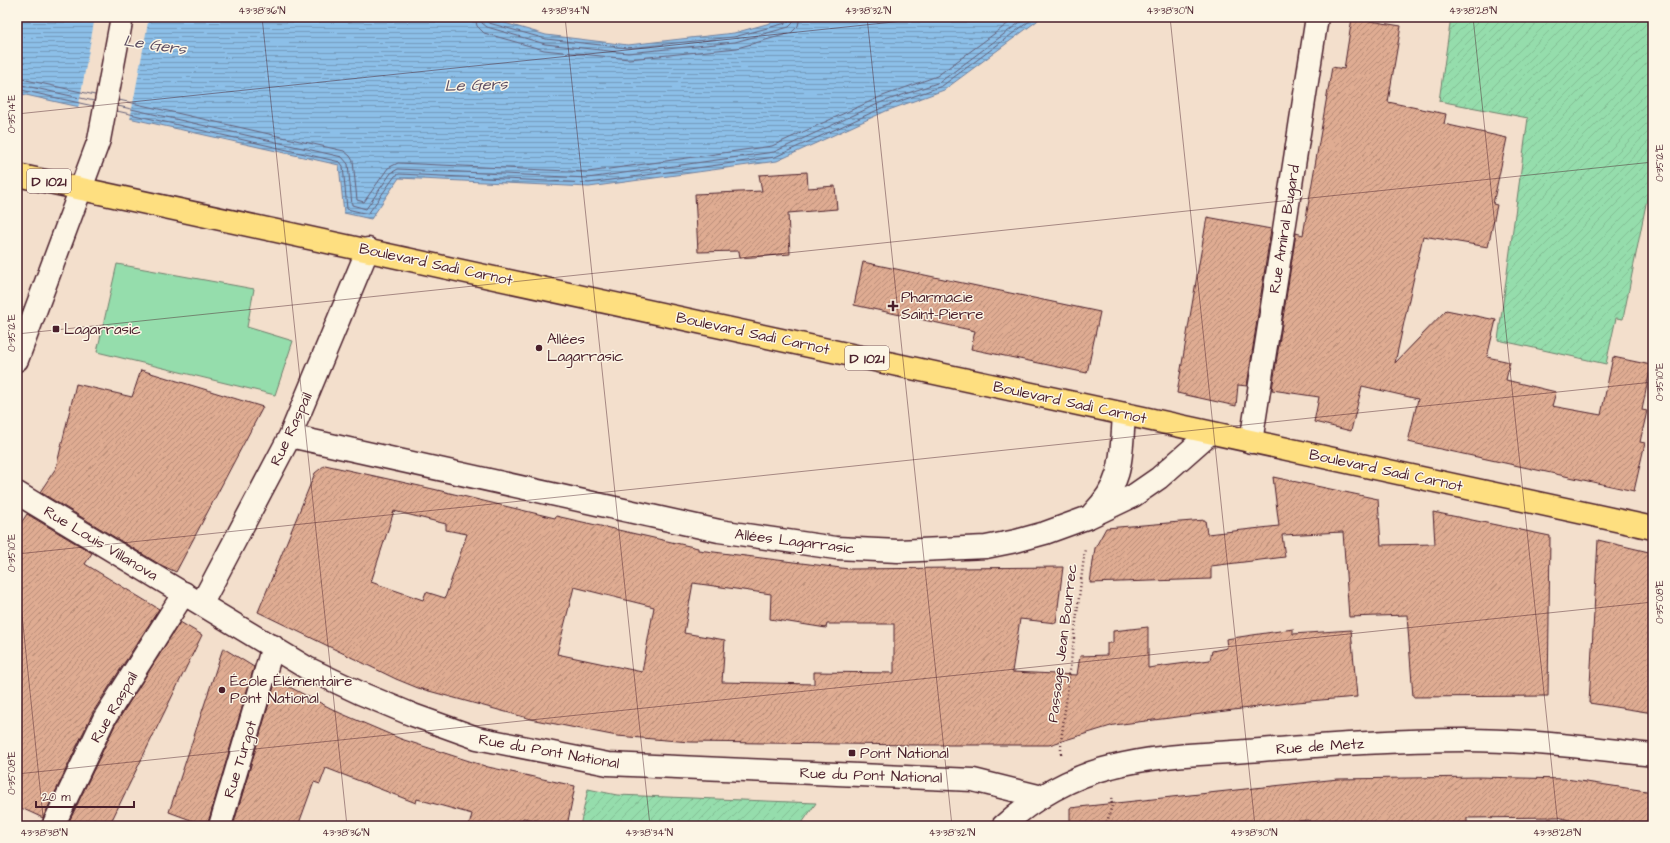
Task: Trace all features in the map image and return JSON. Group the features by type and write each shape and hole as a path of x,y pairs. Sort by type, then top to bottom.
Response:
{"main road":[{"name":"Boulevard Sadi Carnot","path":"17,174 1653,528"}],"street":[{"path":"17,360 99,140 122,17"},
{"name":"Rue Amiral Bugard","path":"1251,442 1318,17"},
{"name":"Rue Raspail","path":"53,826 104,719 193,598 290,436 368,250"},
{"name":"Allées Lagarrasic","path":"1089,517 1104,501 1116,482 1121,461 1124,414"},
{"name":"Allées Lagarrasic","path":"290,436 719,531 836,548 898,551 986,546 1023,539 1089,517 1133,496 1146,487 1194,449 1210,433"},
{"name":"Rue Louis Villanova","path":"17,492 193,598"},
{"name":"Rue du Pont National","path":"193,598 307,668 360,693 420,718 477,738 608,764 973,780 1042,797"},
{"name":"Rue Turgot","path":"220,826 273,646"},
{"name":"Rue de Metz","path":"1003,826 1042,797 1081,777 1110,767 1154,758 1374,742 1467,740 1554,744 1653,755"}],"path":[{"path":"17,153 20,132"},
{"name":"Passage Jean Bourrec","path":"1061,742 1085,548"}],"green space":[{"path":"1451,17 1653,17 1653,195 1648,194 1623,319 1616,318 1606,364 1498,340 1528,118 1439,101"},
{"path":"117,264 254,289 247,327 293,341 275,395 97,352"},
{"path":"588,789 617,795 816,803 800,826 580,826"}],"water":[{"name":"Le Gers","path":"17,17 484,17 546,35 628,45 734,33 792,17 1040,17 1037,21 944,90 886,111 777,161 589,187 399,178 371,219 344,213 339,165 17,93"}],"pier":[{"path":"95,17 149,17 130,120 78,109"}],"building":[{"path":"1352,18 1401,26 1388,102 1446,114 1444,124 1507,138 1493,204 1497,205 1488,247 1423,236 1395,363 1446,310 1496,320 1487,357 1510,362 1506,380 1556,392 1552,406 1601,415 1613,357 1651,365 1642,410 1647,411 1640,442 1645,443 1634,491 1408,442 1418,399 1362,386 1351,431 1314,422 1319,397 1272,390 1296,233 1303,235 1332,67 1344,69"},
{"path":"807,172 808,188 835,186 837,209 788,213 790,254 740,258 739,251 698,252 695,194 762,191 759,175"},
{"path":"1207,217 1271,229 1247,386 1238,385 1236,406 1177,393"},
{"path":"863,262 1100,312 1087,373 971,349 975,331 854,305"},
{"path":"141,370 263,407 176,572 159,564 40,492 56,468 76,384 132,397"},
{"path":"325,465 555,518 556,516 698,548 698,550 849,569 1063,567 1056,623 1020,619 1012,672 1077,675 1080,656 1107,655 1107,643 1113,643 1113,631 1148,627 1148,668 1210,660 1212,651 1227,648 1226,639 1293,629 1293,634 1351,630 1357,697 1297,702 1114,725 1049,745 690,742 617,736 535,720 418,688 396,679 258,612 315,473","holes":["394,511 446,524 446,530 467,534 445,598 426,592 423,600 371,582","693,583 771,594 770,619 826,628 827,624 894,624 894,673 814,672 814,684 722,682 725,640 684,633","574,587 654,607 642,672 557,654"]},
{"path":"1273,477 1378,499 1381,545 1435,544 1433,512 1550,536 1548,696 1413,697 1407,615 1349,617 1343,532 1282,535 1285,557 1211,566 1211,579 1090,583 1095,548 1106,528 1205,520 1207,534 1279,526"},
{"path":"27,514 92,553 85,564 159,609 93,712 43,818 17,806 17,529"},
{"path":"1598,540 1653,553 1653,713 1589,703"},
{"path":"180,622 202,635 109,826 67,826 115,725"},
{"path":"223,648 254,667 207,826 169,812"},
{"path":"276,680 340,713 401,739 488,767 575,786 567,826 523,818 521,826 469,826 472,814 417,799 416,803 326,768 320,784 314,782 298,826 233,826"},
{"path":"1478,777 1566,779 1653,792 1653,826 1591,826 1558,817 1467,818 1467,826 1310,826 1309,820 1265,826 1070,826 1070,808 1338,779"}],"place":[{"name":"Pharmacie Saint-Pierre","path":"893,306"},
{"name":"Lagarrasic","path":"56,329"},
{"name":"Allées Lagarrasic","path":"539,348"},
{"name":"École Élémentaire Pont National","path":"222,690"},
{"name":"Pont National","path":"852,753"}]}
